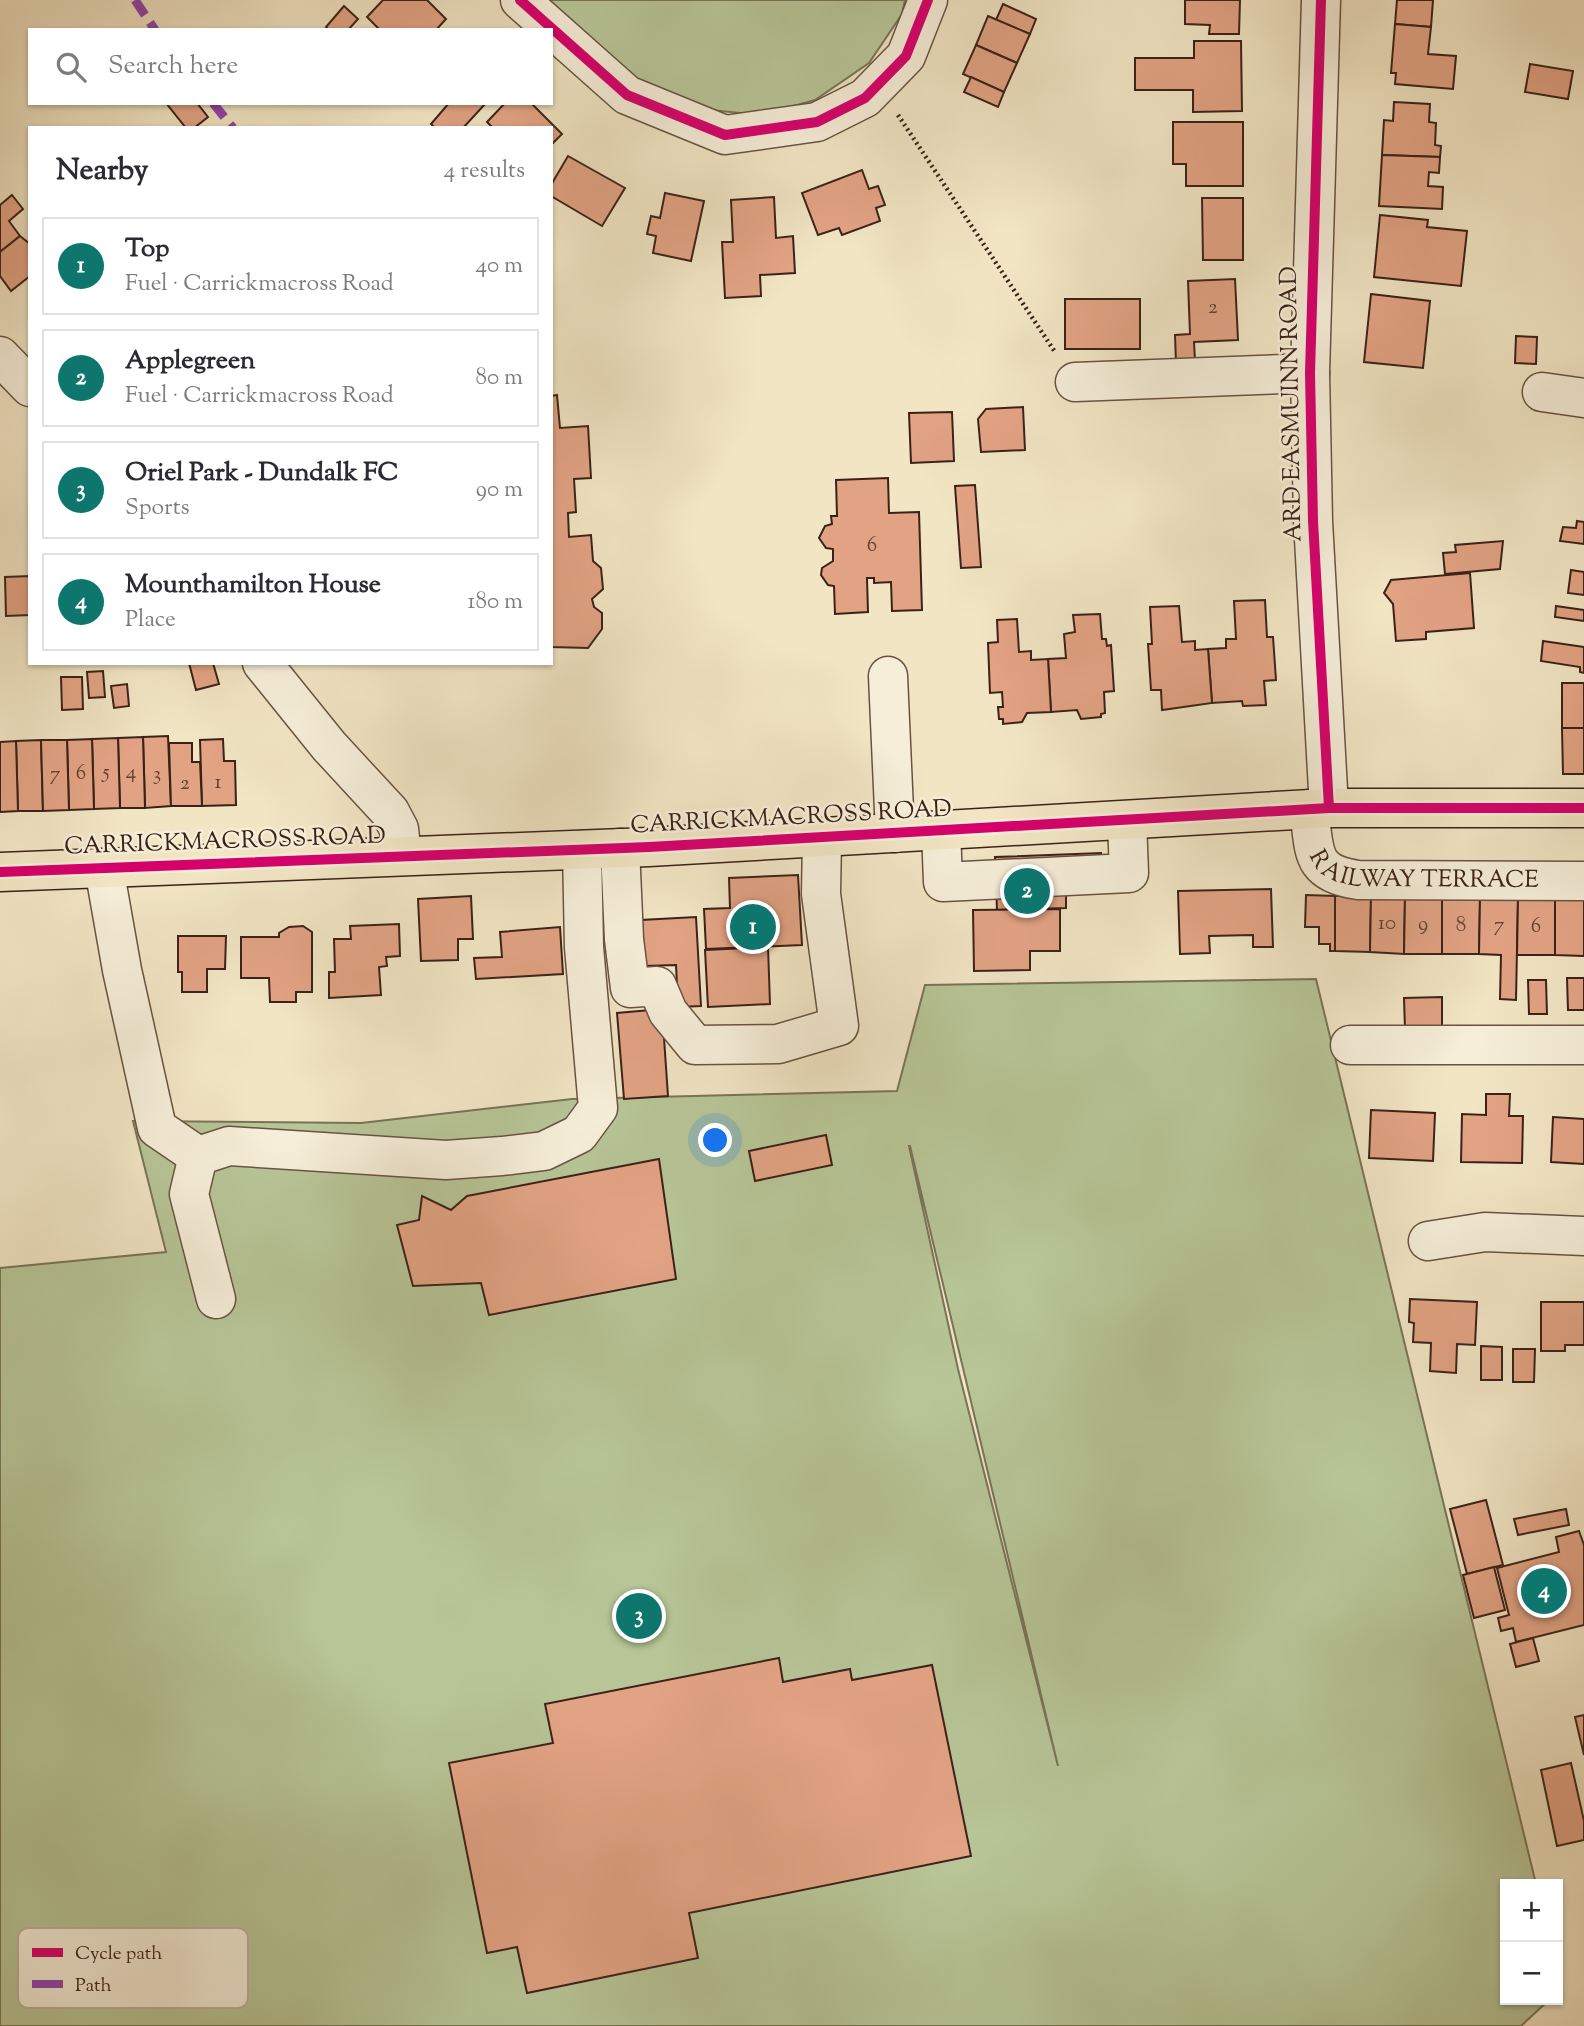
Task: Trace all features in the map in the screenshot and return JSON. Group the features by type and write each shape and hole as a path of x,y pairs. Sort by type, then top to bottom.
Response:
{"main road":[{"name":"CARRICKMACROSS ROAD","path":"0,872 582,850 1319,808 1584,808"}],"street":[{"path":"520,0 552,28"},
{"path":"553,29 627,95 725,135 817,122 865,98 905,56 928,0"},
{"name":"ARD EASMUINN ROAD","path":"1319,808 1309,303 1321,0"},
{"path":"0,356 28,385"},
{"path":"1075,382 1310,373"},
{"path":"1542,392 1584,398"},
{"path":"264,665 329,746 390,812 398,829 402,856"},
{"path":"888,676 895,833"},
{"name":"RAILWAY TERRACE","path":"1319,808 1316,858 1333,877 1358,880 1584,881"},
{"path":"941,830 943,882 1116,874 1129,873 1127,821"},
{"path":"620,848 624,939 630,988 657,986 668,1012 695,1045 778,1044 839,1026 821,894 822,838"},
{"path":"198,1156 229,1146 446,1160 544,1151 579,1134 598,1108 584,947 582,850"},
{"path":"104,868 121,970 157,1128 198,1156"},
{"path":"1349,1045 1584,1045"},
{"path":"198,1156 189,1194 216,1299"},
{"path":"1428,1241 1485,1232 1584,1236"}],"path":[{"path":"878,85 1075,382"}],"green space":[{"path":"543,0 905,0 902,14 869,63 815,100 761,115 690,108 618,72"},
{"path":"1316,979 1535,1879 1500,1879 1500,2005 1544,2005 1521,2026 0,2026 0,1268 166,1252 133,1121 361,1123 572,1099 897,1091 925,985","holes":["909,1146 1058,1766 958,1369"]}],"building":[{"path":"383,0 427,0 446,19 438,28 378,28 367,17"},
{"path":"1185,0 1240,0 1239,34 1209,34 1210,25 1185,24"},
{"path":"1397,0 1433,0 1431,27 1395,24"},
{"path":"1003,4 1036,19 1030,34 996,20"},
{"path":"344,6 358,19 350,28 326,27"},
{"path":"988,16 1030,34 1017,63 976,45"},
{"path":"1395,24 1431,27 1428,54 1456,56 1453,89 1395,84 1396,73 1391,73"},
{"path":"1194,41 1241,41 1242,111 1193,112 1193,90 1135,90 1135,58 1194,58"},
{"path":"976,45 1017,63 1004,92 963,74"},
{"path":"1530,64 1573,71 1568,99 1525,92"},
{"path":"971,77 1004,92 998,107 964,92"},
{"path":"1394,102 1430,104 1429,122 1436,123 1435,145 1441,146 1440,157 1382,155 1384,120 1393,121"},
{"path":"168,105 199,105 208,117 197,126 184,126"},
{"path":"447,105 484,105 465,126 431,124"},
{"path":"503,105 533,105 562,134 553,143 553,126 491,126 487,122"},
{"path":"1173,122 1243,122 1243,186 1186,186 1186,164 1173,164"},
{"path":"1382,155 1440,157 1439,173 1429,172 1428,186 1443,187 1442,209 1379,206"},
{"path":"568,156 625,188 602,226 553,197 553,182"},
{"path":"862,170 869,189 878,186 885,205 876,208 880,221 842,235 839,228 818,235 802,193"},
{"path":"665,193 704,201 691,261 653,253 656,236 647,234 651,216 660,218"},
{"path":"12,195 23,209 9,221 20,236 0,252 0,205"},
{"path":"774,197 776,238 793,236 795,273 760,275 761,296 725,298 722,242 733,242 731,200"},
{"path":"1202,198 1243,198 1243,260 1203,260"},
{"path":"1380,215 1428,220 1427,227 1467,231 1461,286 1374,277"},
{"path":"20,236 28,242 28,278 11,291 0,276 0,252"},
{"path":"1235,279 1238,340 1194,342 1195,361 1176,363 1175,335 1190,334 1188,281"},
{"path":"1371,294 1430,301 1423,368 1364,362"},
{"path":"1065,299 1140,299 1140,349 1065,349"},
{"path":"1516,336 1537,337 1536,364 1515,363"},
{"path":"557,395 560,428 588,426 591,478 574,479 576,512 568,513 569,537 591,535 593,561 601,568 603,589 592,599 594,607 602,613 602,629 588,648 553,647 553,396"},
{"path":"1023,407 1025,450 981,452 978,419 986,409"},
{"path":"952,412 954,461 911,463 909,413"},
{"path":"888,478 889,513 919,512 922,610 892,611 891,582 874,583 874,578 867,578 868,612 835,614 834,586 828,585 821,575 822,568 833,561 833,549 826,548 819,538 825,526 832,524 831,516 837,516 836,480"},
{"path":"975,485 981,567 961,568 955,486"},
{"path":"1577,521 1584,522 1584,544 1560,541 1563,527 1576,528"},
{"path":"1503,541 1500,569 1445,574 1443,553 1456,552 1455,545"},
{"path":"1571,570 1584,572 1584,595 1568,593"},
{"path":"1470,573 1474,628 1426,632 1426,639 1396,641 1393,604 1384,593 1391,580"},
{"path":"28,576 28,615 6,616 5,577"},
{"path":"1265,600 1267,637 1273,637 1276,680 1264,681 1266,705 1243,706 1242,701 1212,703 1208,649 1226,648 1226,639 1236,639 1234,601"},
{"path":"1179,606 1182,642 1195,641 1195,650 1208,649 1212,703 1162,710 1161,690 1151,690 1148,644 1152,644 1150,607"},
{"path":"1556,606 1584,610 1584,621 1555,617"},
{"path":"1100,614 1102,639 1106,639 1107,646 1111,645 1114,691 1104,692 1105,713 1101,714 1101,717 1081,719 1077,710 1051,712 1048,659 1066,658 1064,634 1075,632 1073,615"},
{"path":"1017,619 1019,652 1031,651 1031,660 1048,659 1051,712 1027,713 1022,722 1003,724 1003,719 999,719 998,707 1003,707 1002,692 990,693 988,643 998,642 997,620"},
{"path":"1543,641 1584,647 1584,673 1580,672 1580,667 1541,661"},
{"path":"190,665 214,665 219,684 196,690"},
{"path":"103,671 105,697 89,698 87,672"},
{"path":"61,677 82,677 83,709 62,710"},
{"path":"1562,683 1584,683 1584,728 1562,728"},
{"path":"127,684 129,706 114,708 111,686"},
{"path":"1562,728 1584,728 1584,774 1563,774"},
{"path":"168,736 171,806 145,808 143,737"},
{"path":"143,737 145,808 120,808 118,738"},
{"path":"118,738 120,808 94,809 92,739"},
{"path":"92,739 94,809 69,810 67,740"},
{"path":"223,739 224,761 235,761 236,805 202,806 200,740"},
{"path":"41,740 43,811 18,811 16,741"},
{"path":"41,740 67,740 69,810 43,811"},
{"path":"16,741 18,811 0,812 0,742"},
{"path":"169,743 192,743 192,762 200,762 202,806 171,806"},
{"path":"1101,853 1102,892 1066,893 1066,908 997,910 995,857"},
{"path":"798,875 802,945 706,949 704,909 730,908 729,878"},
{"path":"1271,889 1273,947 1253,947 1253,935 1209,936 1210,953 1180,954 1178,891"},
{"path":"1306,895 1335,896 1335,951 1330,951 1330,944 1319,944 1319,927 1305,927"},
{"path":"471,896 473,939 458,939 458,960 421,961 418,899"},
{"path":"1335,896 1371,896 1370,952 1335,951"},
{"path":"1371,896 1405,896 1404,954 1370,952"},
{"path":"1405,896 1442,897 1442,954 1404,954"},
{"path":"1442,897 1480,898 1479,954 1442,954"},
{"path":"1480,898 1518,898 1516,1000 1500,999 1501,955 1479,954"},
{"path":"1518,898 1555,898 1555,955 1517,955"},
{"path":"1555,898 1584,899 1584,956 1555,955"},
{"path":"1060,909 1060,951 1030,951 1030,970 974,971 973,910"},
{"path":"696,917 701,1006 678,1007 676,965 643,966 641,920"},
{"path":"399,924 400,956 386,957 387,966 379,967 381,995 329,998 329,972 335,972 334,939 351,939 350,926"},
{"path":"303,926 312,932 312,992 296,992 296,1002 270,1002 269,978 241,978 241,937 279,937 279,933 289,927"},
{"path":"560,927 563,974 476,979 474,958 502,957 500,932"},
{"path":"178,936 226,936 225,969 207,969 207,992 182,992 182,972 178,972"},
{"path":"768,947 770,1004 708,1007 705,950"},
{"path":"1567,978 1584,978 1584,1010 1568,1010"},
{"path":"1528,980 1546,980 1547,1014 1529,1014"},
{"path":"1442,997 1442,1030 1405,1030 1404,998"},
{"path":"662,1009 668,1096 624,1099 617,1013"},
{"path":"1486,1094 1510,1094 1509,1116 1523,1116 1522,1163 1461,1162 1462,1114 1486,1115"},
{"path":"1371,1110 1435,1113 1433,1161 1369,1158"},
{"path":"1553,1117 1584,1119 1584,1164 1551,1162"},
{"path":"826,1135 832,1165 755,1181 749,1151"},
{"path":"659,1159 676,1279 489,1315 481,1283 413,1286 397,1225 419,1220 422,1196 451,1210 467,1196"},
{"path":"1410,1299 1477,1302 1475,1345 1457,1344 1456,1373 1430,1371 1431,1343 1413,1342 1414,1323 1409,1322"},
{"path":"1541,1302 1584,1302 1584,1345 1565,1345 1565,1351 1541,1351"},
{"path":"1481,1346 1502,1347 1502,1380 1481,1380"},
{"path":"1513,1349 1535,1349 1534,1382 1513,1382"},
{"path":"1486,1500 1503,1565 1467,1574 1450,1509"},
{"path":"1566,1509 1569,1525 1518,1535 1514,1519"},
{"path":"1579,1531 1584,1545 1584,1625 1516,1642 1513,1628 1501,1631 1498,1618 1509,1615 1497,1568 1559,1552 1556,1537"},
{"path":"1494,1567 1505,1610 1474,1618 1463,1575"},
{"path":"1533,1638 1539,1661 1516,1667 1510,1644"},
{"path":"779,1658 783,1682 850,1669 852,1680 932,1665 971,1856 689,1913 698,1958 527,1993 517,1947 487,1953 449,1763 553,1743 545,1704"},
{"path":"1584,1715 1584,1755 1575,1717"},
{"path":"1571,1763 1584,1821 1584,1840 1557,1846 1541,1770"}],"marked path":[{"path":"135,0 154,28"},
{"path":"215,105 231,126"}],"cycle path":[{"path":"520,0 552,28"},
{"path":"553,29 627,95 725,135 817,122 865,98 906,56 928,0"},
{"path":"1321,0 1310,373 1313,521 1329,808"},
{"path":"0,872 649,847 1329,808 1584,808"}],"place":[{"name":"Applegreen","path":"1027,891"},
{"name":"Top","path":"753,927"},
{"name":"Mounthamilton House","path":"1544,1591"},
{"name":"Oriel Park - Dundalk FC","path":"639,1616"}]}
